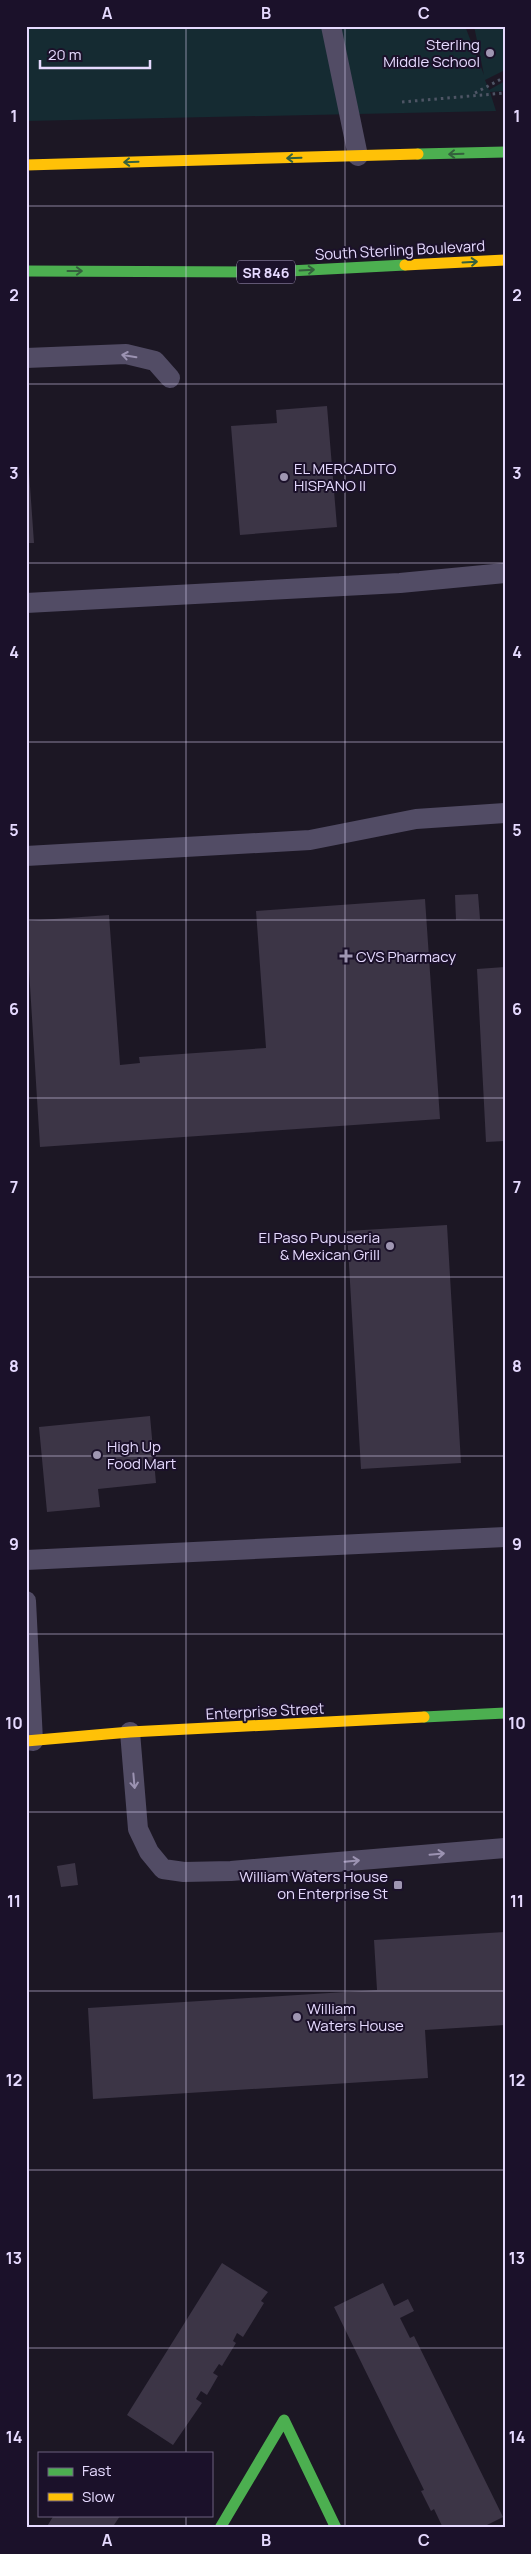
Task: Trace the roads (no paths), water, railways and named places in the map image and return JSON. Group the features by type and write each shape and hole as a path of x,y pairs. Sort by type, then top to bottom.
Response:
{"main road":[{"path":"26,165 505,152"},
{"name":"South Sterling Boulevard","path":"26,272 270,272 505,260"},
{"name":"Enterprise Street","path":"29,1741 130,1732 505,1714"},
{"path":"220,2528 284,2420 336,2528"}],"lane":[{"path":"331,26 358,156"},
{"path":"26,358 126,354 155,361 170,378"},
{"path":"26,604 400,582 505,573"},
{"path":"26,856 310,840 416,819 505,812"},
{"path":"26,1560 505,1537"},
{"path":"26,1601 29,1741"},
{"path":"130,1732 138,1829 149,1852 163,1869 184,1872 231,1871 505,1848"}],"place":[{"name":"Sterling Middle School","path":"490,53"},
{"name":"EL MERCADITO HISPANO II","path":"284,477"},
{"name":"CVS Pharmacy","path":"346,956"},
{"name":"El Paso Pupuseria & Mexican Grill","path":"390,1246"},
{"name":"High Up Food Mart","path":"97,1455"},
{"name":"William Waters House on Enterprise St","path":"398,1885"},
{"name":"William Waters House","path":"297,2017"}]}
